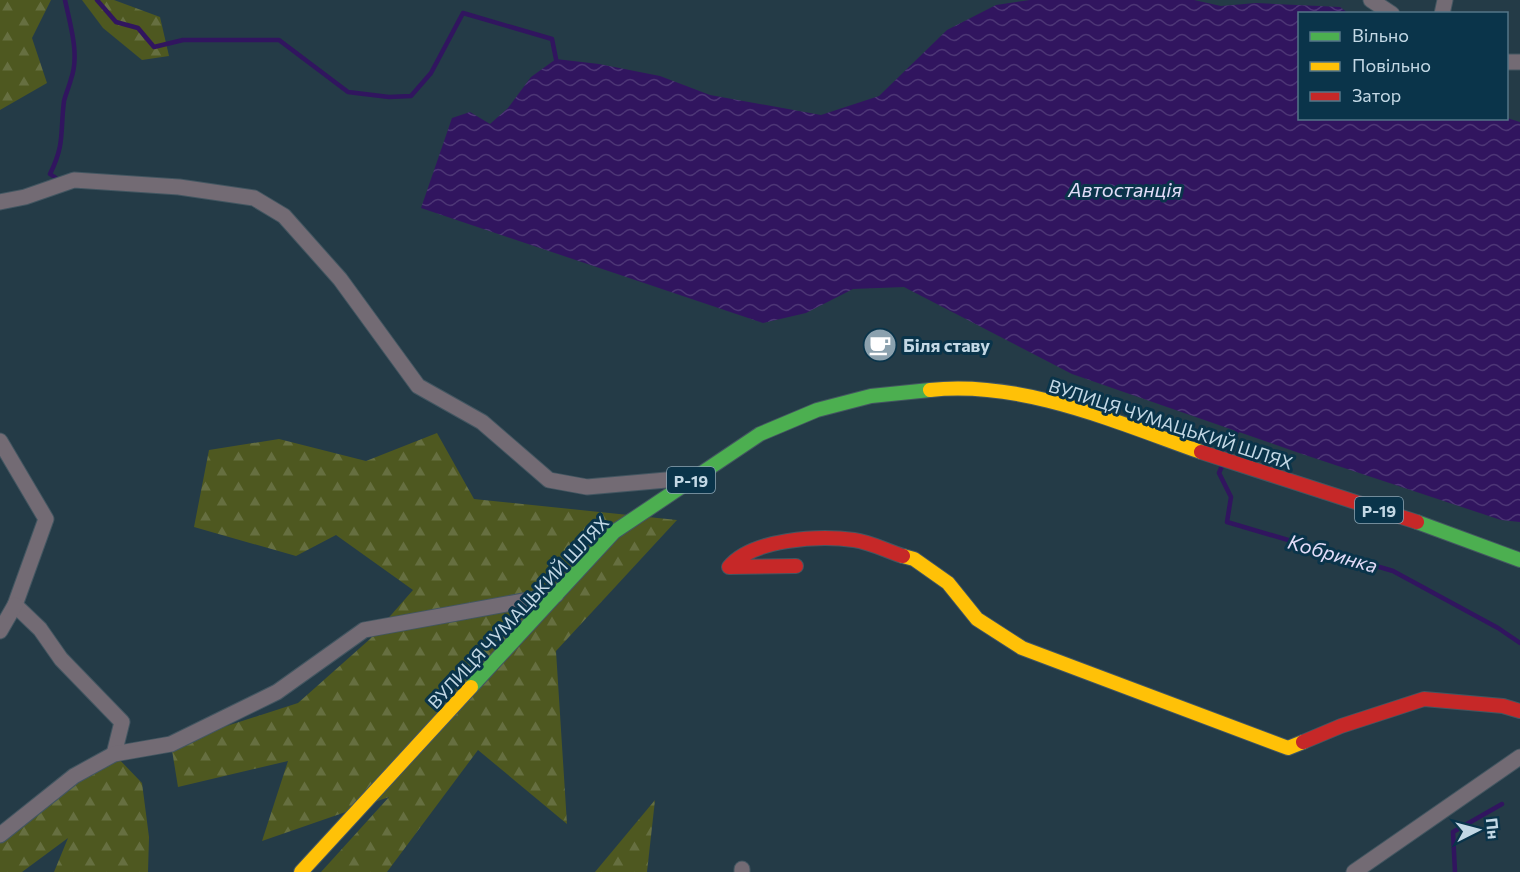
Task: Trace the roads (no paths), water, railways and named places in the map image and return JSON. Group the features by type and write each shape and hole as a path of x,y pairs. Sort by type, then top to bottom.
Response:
{"main road":[{"name":"ВУЛИЦЯ ЧУМАЦЬКИЙ ШЛЯХ","path":"301,872 614,532 760,434 817,410 871,396 939,389 1009,392 1108,419 1236,465 1463,537 1520,560"},
{"path":"796,566 729,567 737,557 785,540 854,540 914,559 948,584 977,619 1022,648 1288,748 1341,726 1424,699 1503,706 1520,711"}],"street":[{"path":"1371,0 1389,12"},
{"path":"0,202 25,197 74,180 179,187 254,198 284,216 340,279 418,386 482,422 549,480 587,487 695,477"},
{"path":"0,441 46,519 15,604 0,631"},
{"path":"0,835 74,776 114,754 171,744 277,692 364,630 556,595"},
{"path":"15,604 40,629 62,659 122,722 114,754"},
{"path":"1354,872 1520,758"}],"water":[{"name":"Автостанція","path":"1030,0 1194,0 1221,6 1256,3 1340,7 1347,12 1298,12 1298,120 1508,118 1520,122 1520,522 1501,520 1072,374 904,287 853,289 806,313 763,323 421,208 452,118 470,112 490,124 508,108 531,77 556,59 599,64 660,76 710,95 821,115 879,96 947,30 996,5"}],"waterway":[{"path":"56,178 50,174 60,146 64,101 75,60 65,0"},
{"name":"Кобринка","path":"97,0 116,22 138,28 154,47 183,40 279,40 348,92 389,97 411,96 431,73 463,13 552,39 556,59"},
{"name":"Кобринка","path":"1228,453 1237,431"},
{"name":"Кобринка","path":"1222,466 1219,473 1231,497 1227,522 1393,571 1498,628 1520,643"},
{"name":"Кобринка","path":"1455,872 1453,832 1502,804"}],"place":[{"name":"Біля ставу","path":"880,345"}]}
